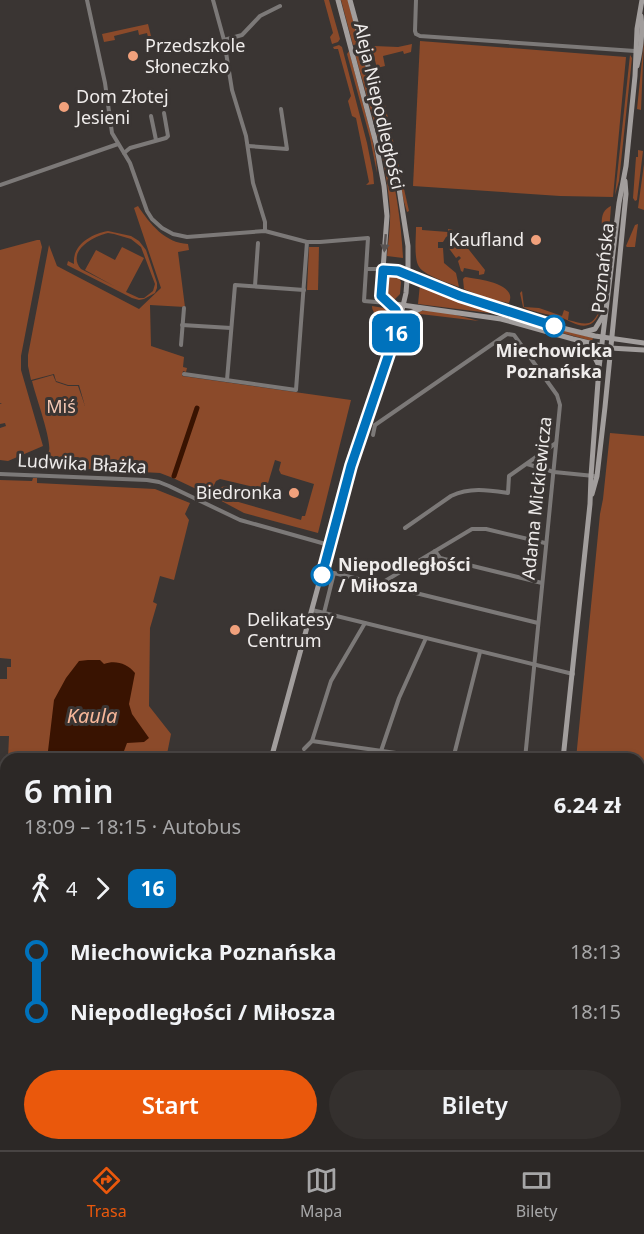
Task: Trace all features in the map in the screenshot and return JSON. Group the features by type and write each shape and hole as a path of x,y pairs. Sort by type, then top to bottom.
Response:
{"street":[{"path":"87,0 105,83 112,131 130,163 147,210 157,224 173,234 187,237 265,231 307,242 368,238 364,301 501,319 610,348 644,350"},
{"path":"213,0 224,40 232,90 246,136 265,231"},
{"name":"Aleja Niepodległości","path":"338,0 376,143 384,186 387,216 381,296 396,310 400,321"},
{"name":"Aleja Niepodległości","path":"273,753 351,466 400,321 408,274 408,246 398,182 350,0"},
{"path":"416,0 415,31 423,37 635,51"},
{"name":"Poznańska","path":"594,476 599,368 624,177 635,75 637,29 642,0"},
{"path":"224,40 242,35 260,16 280,6"},
{"name":"Poznańska","path":"635,75 641,52 643,30 641,11"},
{"path":"248,146 287,149 281,109"},
{"path":"124,153 130,148 166,138 168,136 164,113"},
{"path":"151,116 156,140"},
{"path":"0,185 118,144"},
{"name":"Poznańska","path":"564,753 590,504 610,348 626,194 624,177"},
{"path":"183,374 296,390 307,242"},
{"path":"255,286 258,243"},
{"path":"367,269 398,271 460,296 579,332 644,343"},
{"path":"227,380 235,285 304,290"},
{"path":"181,345 184,308"},
{"path":"400,321 410,313 425,308"},
{"path":"579,332 595,329 605,312"},
{"path":"182,325 231,328"},
{"name":"Adama Mickiewicza","path":"375,425 507,334 514,335 557,395 560,405 557,443 526,753"},
{"path":"573,339 589,348 599,368"},
{"path":"366,421 375,425 373,435"},
{"path":"405,528 459,492 481,490 508,493 509,476 557,443"},
{"path":"527,464 554,472 594,476"},
{"name":"Ludwika Błażka","path":"0,474 159,482 240,520 330,545"},
{"path":"380,584 466,532 478,529 486,528 546,543"},
{"path":"435,551 440,558 542,583"},
{"path":"324,613 334,573 538,623"},
{"path":"312,610 573,674"},
{"path":"304,749 312,741 331,681 365,624"},
{"path":"381,751 399,698 426,638"},
{"path":"455,753 480,652"},
{"path":"312,741 392,753"}],"green space":[{"path":"324,0 329,0 340,39 332,44 330,37 333,33"},
{"path":"341,0 348,0 359,44 353,45"},
{"path":"148,24 154,48 151,49 147,33 139,35 138,30 114,36 115,40 104,42 102,34"},
{"path":"644,40 641,110 637,109"},
{"path":"420,41 626,57 613,197 560,196 413,186"},
{"path":"412,44 411,52 404,54 403,51 383,56 385,66 377,68 372,49 374,46 398,47"},
{"path":"339,45 342,47 367,143 374,184 366,185 369,182 356,118 352,116 348,101 351,96 338,49 333,47"},
{"path":"360,48 393,178 403,258 387,256 390,227 388,189 376,129 354,50"},
{"path":"349,51 372,138 377,173 347,54"},
{"path":"630,55 632,58 619,181 615,195"},
{"path":"385,105 409,211 407,212 384,108"},
{"path":"638,150 643,151 637,200 635,201 633,198"},
{"path":"644,164 644,210 638,208"},
{"name":"Miś","path":"138,206 153,226 165,236 188,244 189,250 178,252 185,307 150,305 151,346 184,357 183,367 187,368 186,372 183,371 182,376 351,400 318,533 244,513 214,497 222,487 237,488 239,491 235,501 301,520 302,516 305,516 314,484 281,474 279,470 281,462 275,460 266,490 220,479 216,481 209,495 160,473 34,466 34,463 48,453 49,446 32,381 53,375 56,382 68,386 78,386 85,406 79,385 68,385 56,381 54,374 31,380 28,355 49,245 57,266 139,309 161,288 134,208"},
{"path":"611,206 609,233 603,232 603,214"},
{"path":"638,224 635,247 627,247 635,225"},
{"path":"416,227 422,227 422,230 448,232 448,229 453,230 453,233 443,242 438,242 438,248 443,248 444,263 456,273 459,287 436,278 418,265"},
{"path":"108,231 131,236 139,241 146,250 157,283 155,293 144,299 132,298 67,265 68,261 74,264 74,257 79,246 102,232","holes":["108,233 131,239 141,247 155,284 153,291 144,298 126,292 144,258 122,247 115,260 96,250 85,270 114,286 81,269 77,263 79,251 89,241"]},
{"path":"455,238 462,241 485,270 484,274 479,275 479,271 464,268 463,272 461,271 458,261 461,258 459,256 456,258 448,247 450,241"},
{"path":"40,240 42,247 21,356 21,370 43,446 8,461 0,460 0,428 6,426 5,423 0,424 0,404 2,403 0,403 0,250"},
{"path":"309,247 319,247 318,290 307,290"},
{"path":"391,274 398,276 401,282 400,294 394,300 389,300 384,294 385,280"},
{"path":"465,277 495,283 502,287 508,291 509,303 489,299 464,289 463,279"},
{"path":"420,284 459,300 505,315 418,304"},
{"path":"522,291 524,307 539,308 562,316 564,310 569,312 568,320 585,324 595,318 601,306 597,317 593,322 588,325 581,325 523,307 520,293"},
{"path":"372,306 390,309 395,315 394,324 374,313"},
{"path":"417,311 440,312 479,321 420,314"},
{"path":"526,320 593,338 592,341 526,323"},
{"path":"400,330 402,333 372,420 370,416"},
{"path":"610,433 644,436 644,753 577,753"},
{"path":"33,478 37,478 37,483 155,489 190,503 185,514 189,520 174,580 160,576 153,602 157,604 150,628 149,706 171,734 167,753 8,753 9,736 0,736 0,679 7,679 7,667 11,667 11,659 0,658 0,480 32,481"}],"water":[{"name":"Kaula","path":"100,660 104,664 121,663 135,673 129,704 132,714 149,738 144,742 127,743 123,753 50,753 48,751 54,700 79,661"}],"waterway":[{"path":"174,476 197,408"}],"bus line":[{"name":"16","path":"322,575 351,466 400,321 396,310 381,296 383,270 398,271 460,296 554,326"}],"place":[{"name":"Przedszkole Słoneczko","path":"133,56"},
{"name":"Dom Złotej Jesieni","path":"64,107"},
{"name":"Kaufland","path":"536,240"},
{"name":"Miechowicka Poznańska","path":"554,326"},
{"name":"Biedronka","path":"294,493"},
{"name":"Niepodległości / Miłosza","path":"322,575"},
{"name":"Delikatesy Centrum","path":"235,630"}]}
